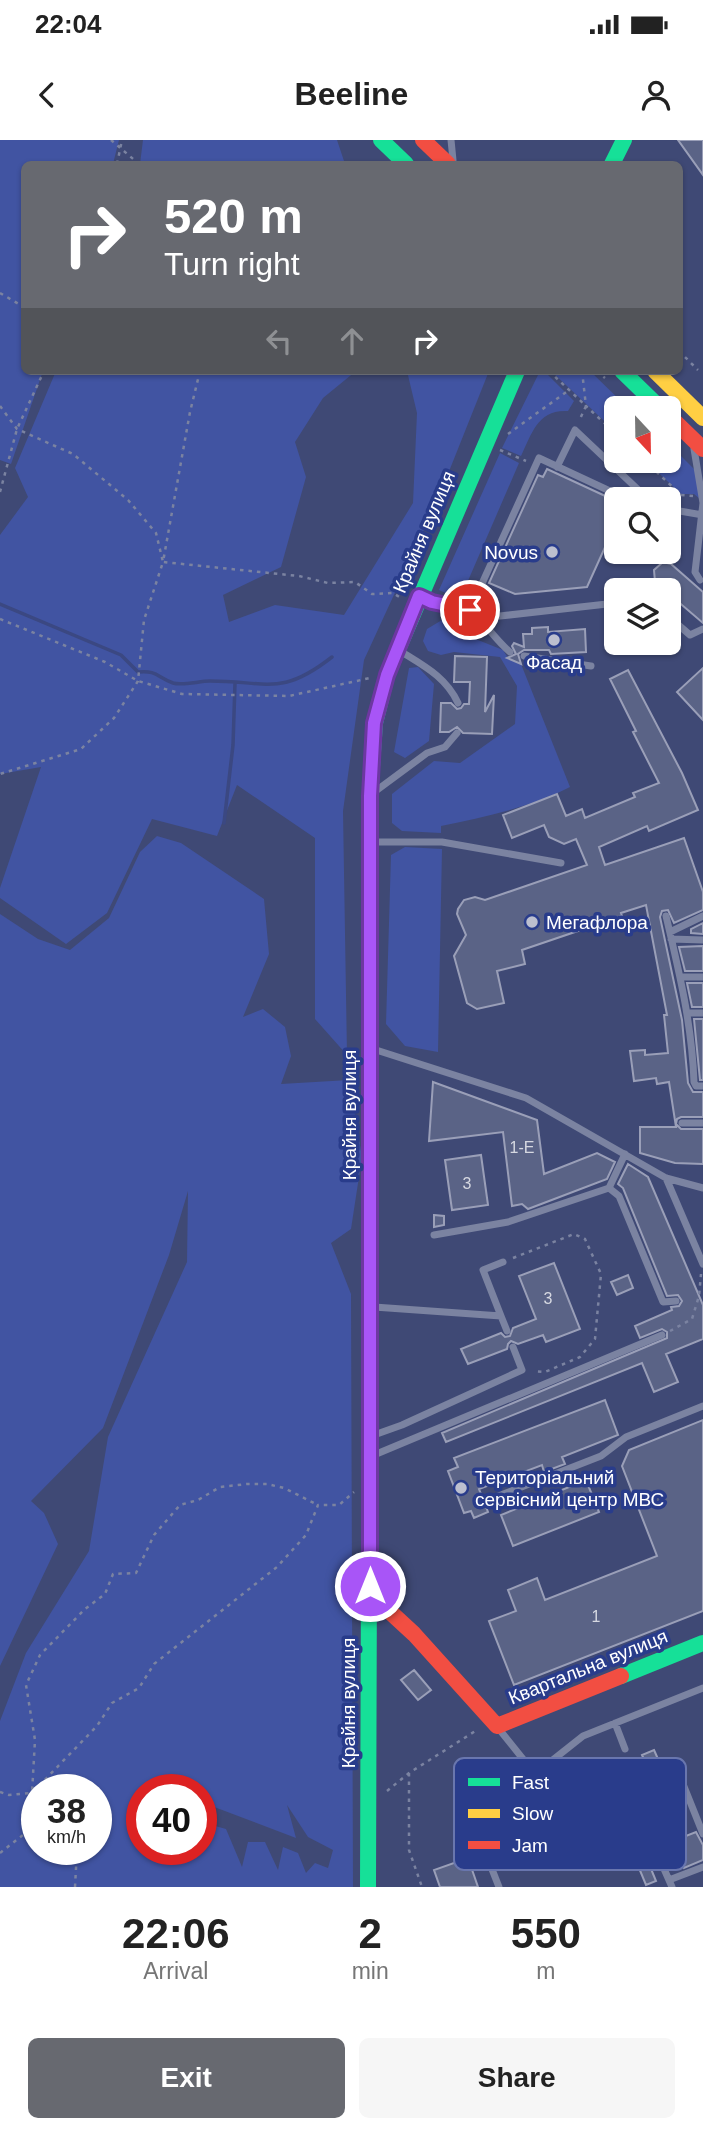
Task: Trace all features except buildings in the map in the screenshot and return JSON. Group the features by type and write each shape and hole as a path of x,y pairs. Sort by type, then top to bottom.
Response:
{"street":[{"path":"381,140 403,161"},
{"path":"423,140 444,161"},
{"path":"614,161 624,140"},
{"name":"Крайня вулиця","path":"368,1887 370,796 374,723 397,649 515,375"},
{"path":"626,375 648,396"},
{"path":"660,375 703,418"},
{"path":"681,428 697,443"},
{"name":"Квартальна вулиця","path":"370,1611 388,1610 414,1634 497,1726 703,1643"}],"lane":[{"path":"451,140 453,161"},
{"path":"557,467 575,430 635,487"},
{"path":"697,443 703,503 695,572 700,580"},
{"path":"470,610 539,458 604,489"},
{"path":"681,511 702,515"},
{"path":"419,596 432,602 500,616 604,604"},
{"path":"470,610 496,641 510,652"},
{"path":"681,627 690,635 703,629"},
{"path":"397,649 435,673 451,689 458,704"},
{"path":"524,656 592,666"},
{"path":"370,796 427,753 445,747 457,733"},
{"path":"370,842 442,842 561,863"},
{"path":"666,916 688,1013 694,1082 696,1086 703,1086"},
{"path":"671,935 703,916"},
{"path":"671,935 703,940"},
{"path":"680,977 703,977"},
{"path":"688,1013 703,1013"},
{"path":"370,1048 526,1098 666,1178 703,1188"},
{"path":"693,1048 703,1048"},
{"path":"682,1123 703,1123"},
{"path":"435,1235 508,1222 609,1188 625,1154"},
{"path":"666,1178 702,1264"},
{"path":"609,1188 619,1196 663,1302 676,1301"},
{"path":"503,1262 483,1269 507,1331"},
{"path":"370,1307 500,1316"},
{"path":"370,1457 662,1335"},
{"path":"370,1437 522,1370 513,1347"},
{"path":"493,1498 601,1456 626,1437 703,1405"},
{"path":"555,1758 583,1736 703,1688"},
{"path":"615,1723 625,1749"},
{"path":"497,1726 522,1758"},
{"path":"686,1792 703,1834"},
{"path":"671,1884 703,1867"},
{"path":"492,1870 499,1887"}],"path":[{"path":"111,140 135,161"},
{"path":"118,161 122,140"},
{"path":"0,293 21,305"},
{"path":"683,355 698,370"},
{"path":"0,492 17,429 42,375"},
{"path":"0,774 81,749 114,718 138,681 144,620 163,562 199,375"},
{"path":"554,375 604,423"},
{"path":"575,430 586,406 582,375"},
{"path":"505,436 569,390"},
{"path":"0,407 17,429 73,454 128,500 156,533 163,562"},
{"path":"499,450 536,466"},
{"path":"658,473 681,495 694,496"},
{"path":"163,562 303,576 328,583 355,582 372,594 393,593 401,598"},
{"path":"0,619 106,662 138,681 182,694 289,696 387,675"},
{"path":"503,1262 574,1234 585,1238 601,1274 595,1339 580,1357 545,1372 522,1370"},
{"path":"662,1335 692,1318 699,1296 702,1264"},
{"path":"33,1774 35,1740 26,1685 40,1655 85,1609 105,1594 113,1574 136,1573 154,1535 180,1505 198,1500 220,1487 247,1484 284,1488 318,1504 339,1505 356,1490 370,1488"},
{"path":"50,1774 97,1726 112,1703 139,1688 154,1664 277,1567 306,1535 318,1504"},
{"path":"378,1797 466,1736 484,1726 497,1726"},
{"path":"409,1773 409,1850 422,1887"},
{"path":"0,1792 9,1795 21,1794"},
{"path":"0,1853 21,1837"},
{"path":"75,1887 76,1865"}],"shaded area":[{"path":"0,140 119,140 114,161 21,161 21,375 42,375 11,464 0,460"},
{"path":"143,140 337,140 344,161 140,161"},
{"path":"54,375 351,375 323,398 295,442 306,477 281,567 223,595 229,622 275,605 344,615 413,503 417,413 408,375 487,375 438,499 364,660 343,811 347,1055 315,1019 315,838 237,785 217,836 152,819 107,913 66,944 0,898 0,888 41,767 0,774 0,535 28,497 15,468"},
{"path":"538,375 548,375 574,401 568,411 558,411 543,418 537,424 521,456 502,448"},
{"path":"555,375 594,375 616,396 604,396 604,421"},
{"path":"500,453 519,463 464,590 457,598 439,590"},
{"path":"681,456 695,470 700,499 694,494 681,494 681,487 674,487 659,473 681,473"},
{"path":"442,620 461,626 473,638 503,650 508,658 521,664 570,787 524,806 441,826 441,833 402,831 392,823 392,794 434,761 460,763 515,724 517,686 500,657 454,652 441,655 428,651 423,641 427,629"},
{"path":"418,667 434,684 429,741 405,758 394,752 409,668"},
{"path":"157,836 181,843 264,899 269,954 243,1017 263,1009 285,1027 291,1056 281,1084 349,1080 362,1157 351,1229 331,1243 351,1294 353,1887 0,1887 0,1721 26,1653 89,1551 108,1437 187,1262 188,1191 169,1255 103,1428 31,1501 44,1513 58,1544 0,1666 0,914 38,939 70,950 109,918 140,852"},
{"path":"405,847 442,849 438,1052 405,1046 386,1024 391,855"}],"waterway":[{"path":"0,604 121,655 138,672 153,673 177,684 210,681 260,684 286,682 314,670 332,657"},
{"path":"224,823 233,745 235,683"}],"traffic: fast":[{"path":"381,140 403,161"},
{"path":"614,161 624,140"},
{"path":"370,958 370,796 375,723 387,675 515,375"},
{"path":"626,375 648,396"},
{"path":"368,1887 370,1239"},
{"path":"621,1676 703,1643"}],"traffic: slow":[{"path":"659,375 703,418"},
{"path":"370,958 370,1239"}],"traffic: jam":[{"path":"423,140 445,161"},
{"path":"681,428 703,449"},
{"path":"370,1611 388,1610 414,1634 497,1726 621,1676"}],"place":[{"name":"Novus","path":"552,552"},
{"name":"Фасад","path":"554,640"},
{"name":"Мегафлора","path":"532,922"},
{"name":"Територіальний сервісний центр МВС","path":"461,1488"}],"route":[{"path":"370,1586 370,796 374,723 387,675 419,596 432,602 470,610"}]}
